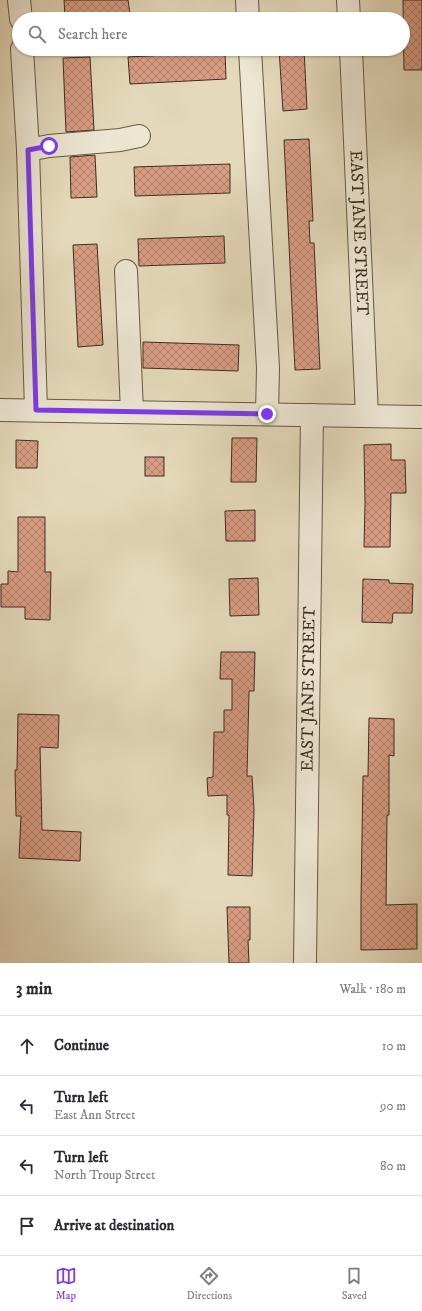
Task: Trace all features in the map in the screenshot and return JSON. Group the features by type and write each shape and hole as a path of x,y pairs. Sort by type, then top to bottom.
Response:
{"street":[{"path":"19,0 20,12"},
{"path":"247,0 248,12"},
{"path":"348,0 349,12"},
{"path":"22,56 28,150 36,410"},
{"path":"250,56 268,368 267,414"},
{"name":"EAST JANE STREET","path":"351,56 368,416"},
{"path":"28,150 81,142 120,140 139,136"},
{"path":"126,271 132,412"},
{"path":"0,410 422,417"},
{"name":"EAST JANE STREET","path":"305,963 312,415"}],"building":[{"path":"64,0 128,0 130,12 65,12"},
{"path":"403,0 422,0 422,70 404,70 404,56 410,56 410,12 403,12"},
{"path":"225,56 226,79 130,84 128,57"},
{"path":"279,56 304,56 307,109 283,111"},
{"path":"90,57 94,130 66,132 63,58"},
{"path":"309,139 313,221 309,221 310,243 314,243 320,369 295,370 284,140"},
{"path":"95,155 97,197 71,198 70,157"},
{"path":"230,164 230,193 135,196 134,167"},
{"path":"224,236 225,263 139,266 138,239"},
{"path":"97,244 103,345 78,347 73,245"},
{"path":"143,342 239,345 238,371 143,368"},
{"path":"232,438 257,438 256,482 231,482"},
{"path":"16,440 38,441 37,468 16,468"},
{"path":"391,444 391,460 405,460 406,493 391,493 390,547 364,547 364,445"},
{"path":"145,457 164,457 164,476 145,476"},
{"path":"255,510 255,541 226,541 225,511"},
{"path":"18,517 45,517 45,572 51,572 50,620 25,619 25,607 1,607 1,584 8,584 8,571 18,572"},
{"path":"258,578 259,615 230,616 229,579"},
{"path":"363,579 389,580 389,583 413,584 412,613 393,613 392,623 362,622"},
{"path":"221,652 255,652 254,691 249,691 247,776 252,776 254,810 252,876 228,875 229,815 227,815 227,795 208,796 207,778 213,777 214,732 224,732 224,710 232,710 232,679 220,679"},
{"path":"18,714 59,715 58,748 40,747 42,830 81,832 80,861 19,858 21,816 16,816 15,770 17,770"},
{"path":"369,718 394,719 394,756 389,755 386,905 417,904 417,949 361,950 363,776 368,776"},
{"path":"227,907 250,907 250,940 248,940 249,963 229,963"}],"route":[{"path":"49,146 28,150 36,410 267,414"}]}
